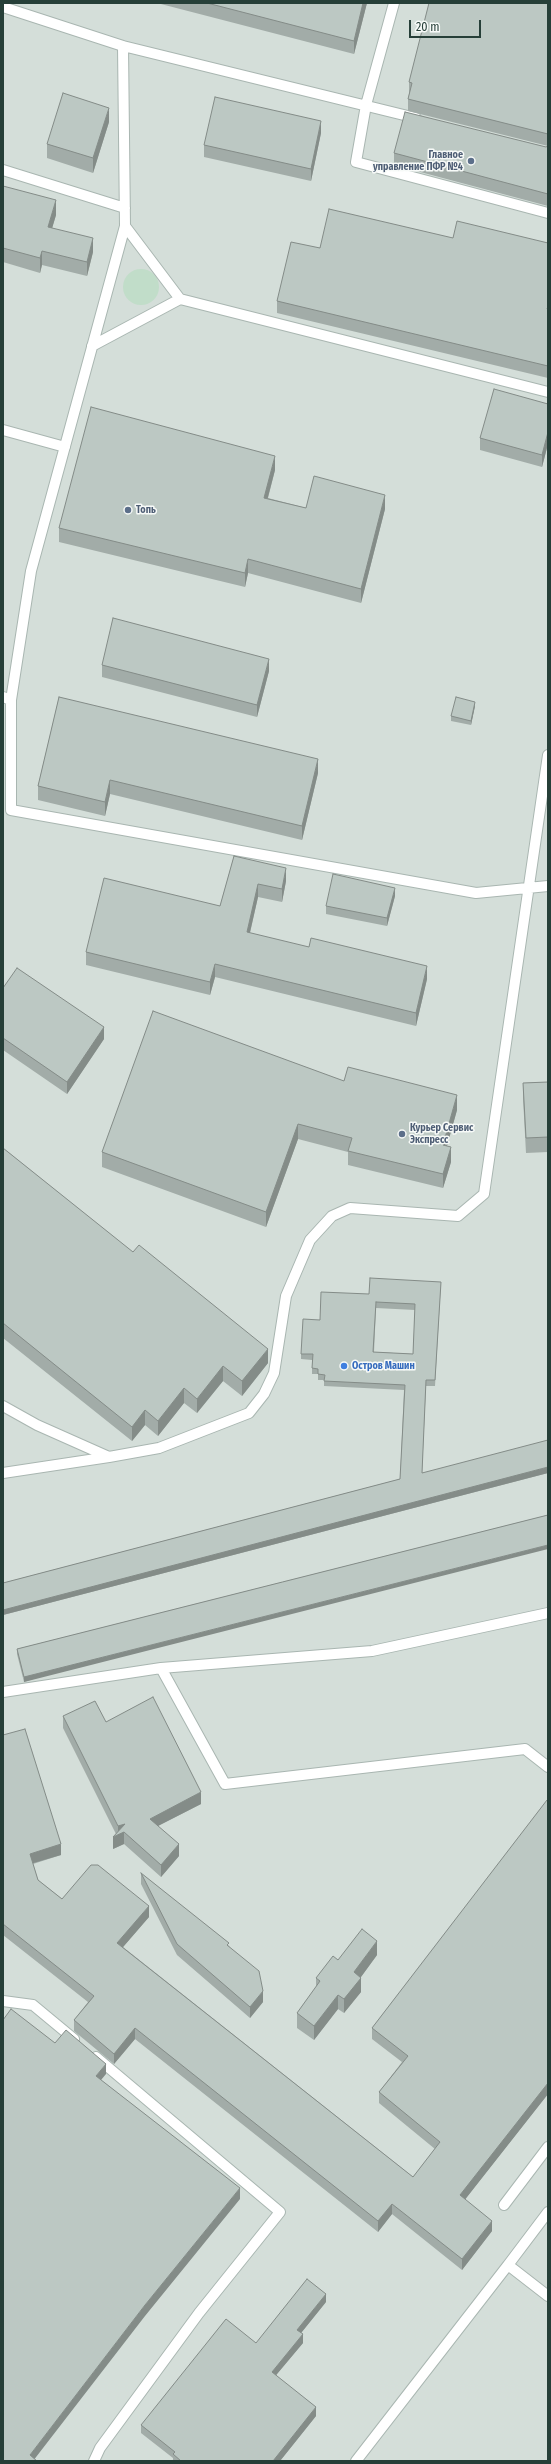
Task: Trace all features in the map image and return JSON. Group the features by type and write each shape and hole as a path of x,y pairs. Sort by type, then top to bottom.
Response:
{"lane":[{"path":"394,3 366,105 356,162 548,213"},
{"path":"3,7 123,46 427,121"},
{"path":"123,46 125,226 30,571 7,699 11,810 476,893 529,886 548,886"},
{"path":"3,170 125,208"},
{"path":"125,226 180,299 548,392"},
{"path":"92,346 180,299"},
{"path":"3,430 65,447"},
{"path":"3,1473 159,1448 249,1413 264,1394 274,1373 286,1296 310,1240 332,1216 350,1208 458,1216 484,1194 548,754"},
{"path":"3,1406 37,1425 109,1457"},
{"path":"3,1692 161,1668 372,1651 548,1613"},
{"path":"161,1668 225,1784 525,1749 548,1767"},
{"path":"3,2001 33,2005 280,2212 199,2313 100,2448 94,2461"},
{"path":"504,2205 548,2147"},
{"path":"356,2461 548,2212"},
{"path":"508,2265 548,2296"}],"shaded area":[{"path":"3,3 548,3 548,2461 3,2461"}],"green space":[{"path":"145,269 154,274 158,280 158,294 154,300 145,305 137,305 128,300 124,294 123,283 128,274 134,270"}],"building":[{"path":"207,3 363,3 354,41"},
{"path":"429,3 548,3 548,134 408,99 412,83 409,82"},
{"path":"63,93 109,108 93,158 47,144"},
{"path":"215,97 321,121 311,169 204,145"},
{"name":"Главное управление ПФР №4","path":"405,112 546,147 548,146 548,194 394,153"},
{"path":"3,186 56,200 48,227 93,238 87,262 42,251 40,258 3,248"},
{"path":"329,209 453,238 457,221 548,243 548,366 277,301 291,242 320,248"},
{"path":"494,389 548,404 548,432 542,455 480,438"},
{"path":"91,407 275,456 264,498 306,508 314,476 385,495 361,589 248,559 245,573 59,528"},
{"path":"113,618 269,659 257,705 102,665"},
{"path":"59,697 318,759 302,826 110,780 105,802 38,786"},
{"path":"456,697 475,702 471,721 451,716"},
{"path":"234,856 286,868 282,889 258,884 247,932 309,947 311,938 427,966 416,1013 215,964 210,982 86,952 104,878 220,906"},
{"path":"333,874 395,888 387,918 326,906"},
{"path":"17,968 104,1027 67,1082 3,1038 3,988"},
{"path":"153,1011 344,1081 348,1067 457,1095 443,1145 451,1147 443,1174 348,1151 352,1138 298,1124 266,1212 102,1152"},
{"path":"548,1082 548,1137 526,1138 523,1083"},
{"path":"3,1148 133,1252 139,1245 268,1349 242,1381 223,1366 197,1399 184,1388 158,1421 145,1410 132,1427 3,1323"},
{"path":"370,1278 441,1282 435,1380 426,1380 422,1473 548,1440 548,1467 3,1610 3,1583 400,1479 405,1385 324,1381 325,1375 318,1374 318,1369 312,1368 313,1354 301,1354 303,1319 320,1320 321,1292 369,1294","holes":["376,1302 415,1304 413,1354 373,1352"]},
{"path":"548,1515 548,1545 24,1677 17,1649"},
{"path":"153,1697 201,1792 150,1819 179,1844 161,1865 124,1832 113,1837 125,1824 118,1826 63,1716 95,1701 106,1722"},
{"path":"25,1729 61,1844 30,1854 38,1880 62,1899 91,1865 98,1865 149,1906 117,1943 413,2177 440,2142 379,2092 408,2056 372,2028 547,1800 548,1801 548,2083 460,2195 492,2221 462,2259 392,2204 378,2221 135,2028 114,2054 74,2020 94,1996 3,1924 3,1735"},
{"path":"141,1873 229,1943 227,1945 259,1971 263,1991 250,2007 177,1944"},
{"path":"362,1929 377,1941 354,1972 361,1978 344,1999 338,1995 314,2026 297,2013 320,1981 316,1978 333,1956 338,1960"},
{"path":"11,2009 55,2043 66,2030 106,2064 96,2076 240,2188 145,2305 30,2455 37,2461 3,2461 3,2020"},
{"path":"307,2279 326,2294 297,2330 303,2334 272,2372 316,2407 273,2461 181,2461 173,2454 175,2452 141,2425 226,2319 256,2343"}],"place":[{"name":"Главное управление ПФР №4","path":"471,161"},
{"name":"Топь","path":"128,510"},
{"name":"Курьер Сервис Экспресс","path":"402,1134"},
{"name":"Остров Машин","path":"344,1366"}]}
